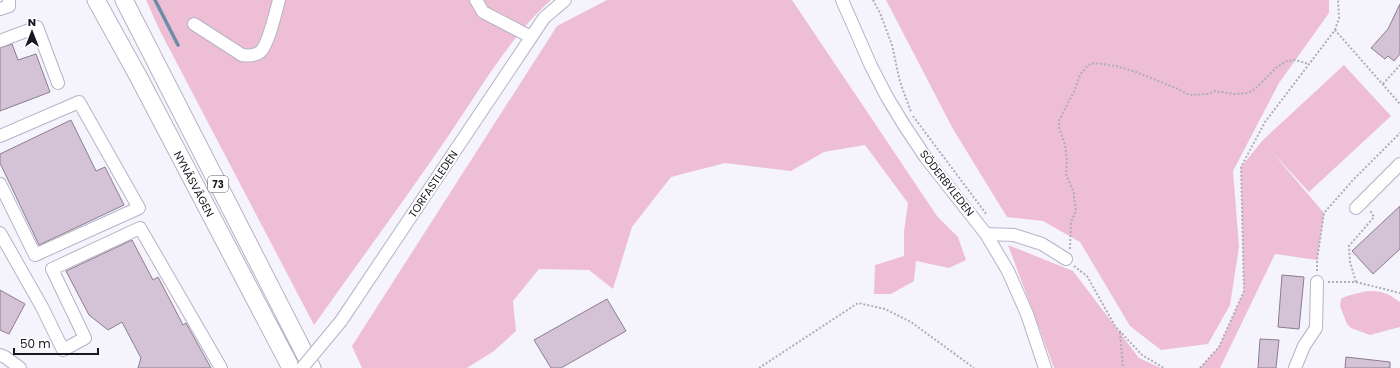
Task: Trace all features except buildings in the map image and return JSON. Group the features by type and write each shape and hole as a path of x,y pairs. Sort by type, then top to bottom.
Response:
{"highway":[{"path":"86,0 138,76"},
{"name":"NYNÄSVÄGEN","path":"96,0 138,76 291,368"},
{"name":"NYNÄSVÄGEN","path":"124,0 312,368"}],"street":[{"path":"0,9 9,6 9,0"},
{"path":"194,24 242,55 251,56 259,53 265,46 279,0"},
{"path":"476,0 483,12 532,37"},
{"name":"TORFASTLEDEN","path":"302,368 341,322 544,18 565,0"},
{"name":"SÖDERBYLEDEN","path":"842,0 871,66 900,118 926,158 986,234 1008,271 1027,314 1045,368"},
{"path":"0,41 37,27 58,83"},
{"path":"0,136 79,102 139,208 35,255 0,184"},
{"path":"1356,208 1400,164"},
{"path":"0,233 42,307 63,350 85,338 52,269 140,228 221,368"},
{"path":"986,234 1014,235 1042,244 1066,259"},
{"path":"1295,368 1304,346 1316,328 1317,282"},
{"path":"0,355 20,368"}],"path":[{"path":"873,0 880,13 892,45 900,82 911,113 990,219"},
{"path":"1200,368 1219,347 1244,291 1241,167 1265,122 1335,30 1339,18 1338,0"},
{"path":"1335,30 1400,104"},
{"path":"1164,368 1142,355 1120,332 1115,326 1087,276 1066,259 1070,252 1072,222 1076,211 1074,193 1066,174 1067,160 1065,145 1058,127 1059,121 1074,92 1080,75 1088,65 1095,63 1116,66 1136,72 1189,95 1208,94 1215,91 1234,94 1248,93 1255,89 1262,80 1283,62 1295,60 1309,64"},
{"path":"1383,84 1400,65"},
{"path":"1400,133 1353,180 1324,213 1317,260 1317,282 1356,282 1400,293"},
{"path":"1356,282 1350,262 1349,246 1374,217 1364,200"},
{"path":"759,368 858,303 885,309 911,322 974,368"},
{"path":"1120,332 1123,368"}],"shaded area":[{"path":"146,0 551,0 536,14 509,46 399,207 314,325 159,29"},
{"path":"607,0 792,0 937,216 958,237 966,260 949,268 916,261 914,281 891,294 874,294 875,265 904,256 904,232 908,203 865,145 824,152 791,171 725,163 671,177 632,227 613,289 589,270 539,269 513,301 516,331 494,351 467,368 362,368 352,346 557,26"},
{"path":"886,0 1329,0 1329,13 1279,83 1233,171 1239,247 1230,305 1208,344 1161,350 1130,326 1080,242 1043,221 1007,217 953,129"},
{"path":"1344,65 1391,116 1309,192 1272,152 1324,213 1317,260 1275,254 1220,368 1200,368 1219,347 1244,291 1241,167 1262,141"},
{"path":"1008,245 1073,271 1139,358 1161,368 1054,368"},
{"path":"1367,291 1385,293 1400,302 1400,327 1370,335 1351,328 1347,324 1340,306 1341,299"}],"waterway":[{"path":"155,0 178,45"}]}
